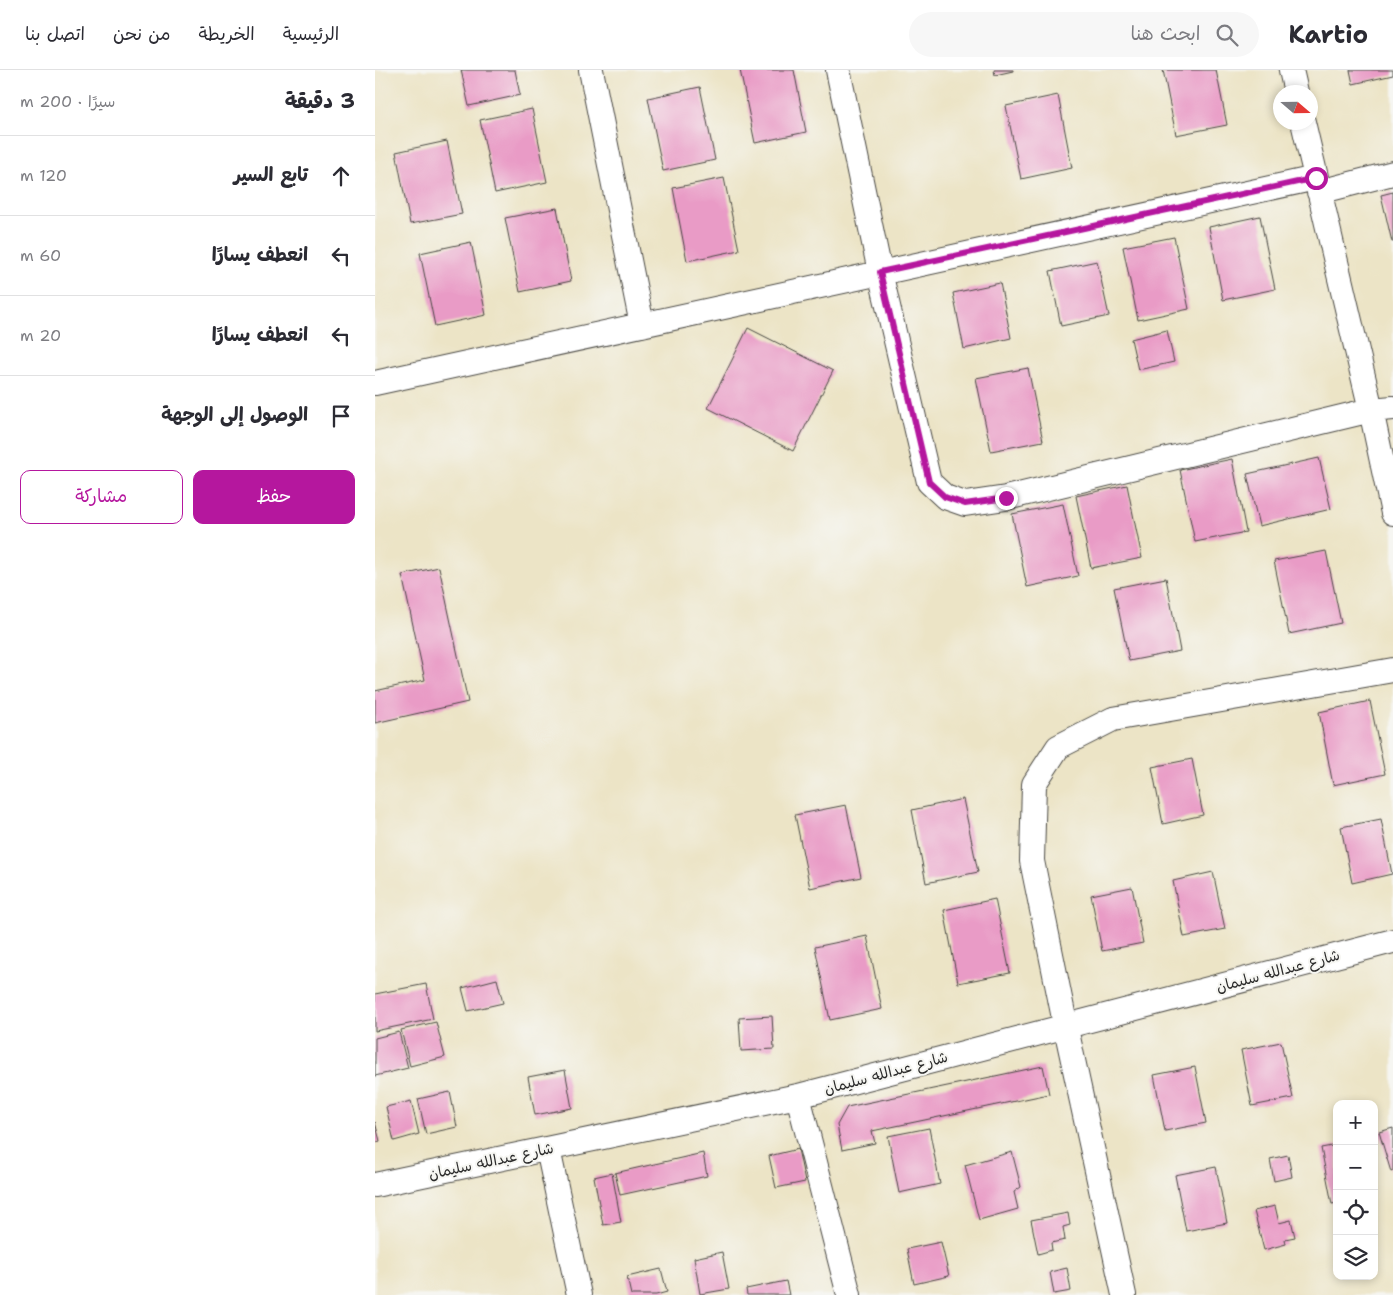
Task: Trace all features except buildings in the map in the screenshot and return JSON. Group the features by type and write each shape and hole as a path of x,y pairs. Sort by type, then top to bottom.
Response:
{"street":[{"path":"592,70 642,325"},
{"path":"838,70 880,272 929,482 945,497 965,504 1006,498 1382,409"},
{"path":"1291,70 1294,85"},
{"path":"1305,130 1318,185 1382,409 1393,513"},
{"path":"376,378 642,325 880,272 1318,185 1393,174"},
{"path":"1124,1295 1065,1028 1031,861 1034,784 1058,747 1113,720 1393,670"},
{"name":"شارع عبدالله سليمان","path":"375,1185 798,1096 1065,1028 1393,941"},
{"path":"798,1096 849,1295"},
{"path":"548,1149 579,1295"}],"route":[{"path":"1006,498 965,504 945,497 929,482 880,272 1316,178"}]}
